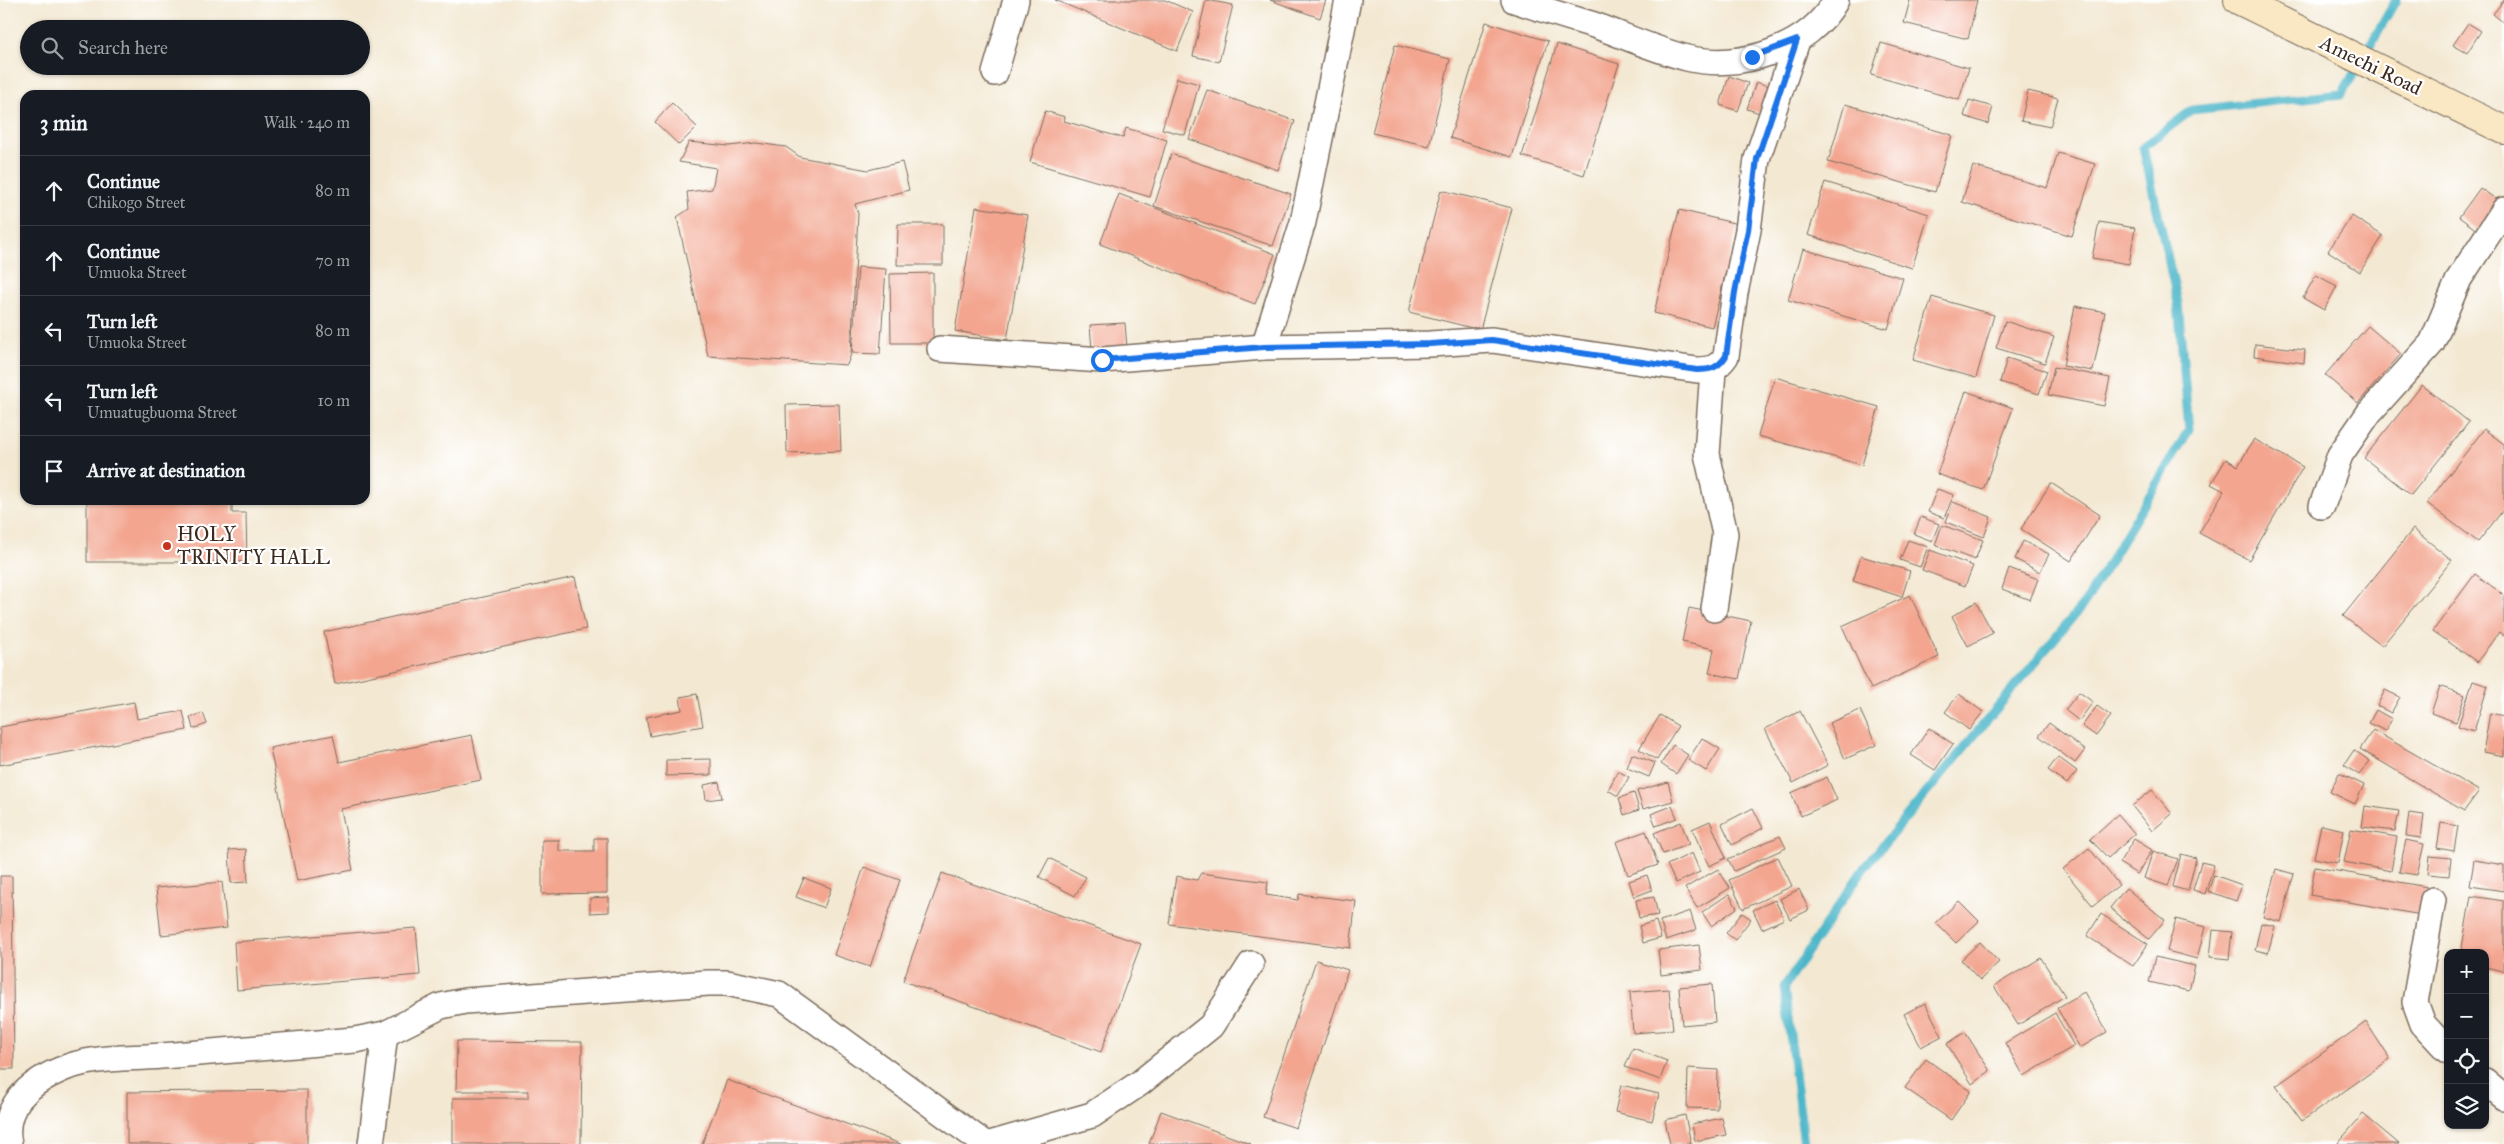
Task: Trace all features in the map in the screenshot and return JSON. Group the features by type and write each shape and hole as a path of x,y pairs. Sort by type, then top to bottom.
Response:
{"main road":[{"name":"Amechi Road","path":"2238,0 2504,130"}],"street":[{"path":"995,73 1016,0"},
{"path":"1264,347 1303,222 1348,0"},
{"path":"1514,0 1688,58 1717,61 1752,57 1797,40 1824,18 1836,0"},
{"path":"940,349 1102,360 1264,347 1430,344 1492,340 1697,370 1713,370 1726,356 1759,151 1779,98 1797,40"},
{"path":"2322,506 2340,455 2369,413 2432,343 2459,279 2504,210"},
{"path":"1713,370 1707,454 1725,534 1714,609"},
{"path":"2433,900 2415,1002 2423,1024 2444,1046"},
{"path":"990,1144 1092,1114 1140,1083 1211,1026 1251,964"},
{"path":"5,1138 8,1119 23,1093 35,1082 81,1062 355,1040 385,1034 441,1006 465,1001 708,982 727,983 779,994 985,1144"},
{"path":"371,1144 385,1034"},
{"path":"2489,1084 2504,1097"}],"building":[{"path":"1055,0 1165,0 1193,12 1177,51"},
{"path":"1206,0 1233,5 1219,62 1193,56"},
{"path":"1270,0 1326,0 1320,18"},
{"path":"1910,0 1977,0 1968,39 1904,23"},
{"path":"2504,0 2504,23 2493,14"},
{"path":"1486,22 1548,41 1512,157 1450,138"},
{"path":"2468,23 2481,31 2467,53 2453,45"},
{"path":"1881,43 1969,68 1959,100 1871,75"},
{"path":"1557,44 1619,64 1584,175 1522,156"},
{"path":"1395,45 1450,59 1429,146 1372,133"},
{"path":"1729,76 1748,83 1738,111 1720,105"},
{"path":"1177,78 1199,84 1185,135 1162,129"},
{"path":"1756,82 1774,88 1766,115 1747,109"},
{"path":"1207,90 1295,121 1278,170 1189,139"},
{"path":"2028,91 2058,98 2050,127 2021,121"},
{"path":"1969,100 1993,107 1988,124 1964,116"},
{"path":"672,103 697,127 679,145 655,122"},
{"path":"1845,104 1952,135 1935,192 1828,162"},
{"path":"1045,111 1065,117 1064,121 1123,138 1126,128 1167,140 1150,197 1030,162"},
{"path":"689,142 729,146 756,143 786,147 800,157 868,170 902,162 909,190 855,204 858,214 851,354 847,365 708,356 677,217 689,209 687,192 712,189 716,168 679,162"},
{"path":"2058,153 2095,164 2072,236 1962,202 1973,166 2047,188"},
{"path":"1171,154 1291,194 1273,246 1154,206"},
{"path":"1825,182 1929,214 1912,268 1808,235"},
{"path":"2480,188 2500,202 2478,231 2459,217"},
{"path":"1441,190 1512,208 1480,330 1409,312"},
{"path":"1119,194 1275,254 1255,304 1100,244"},
{"path":"976,207 1028,215 1007,340 955,331"},
{"path":"1679,210 1738,224 1712,327 1654,313"},
{"path":"2352,216 2383,236 2360,272 2328,251"},
{"path":"2099,222 2135,228 2129,264 2092,258"},
{"path":"898,224 943,224 943,265 897,265"},
{"path":"1803,249 1903,278 1888,329 1788,300"},
{"path":"858,267 886,269 880,354 852,353"},
{"path":"933,273 933,343 891,343 890,274"},
{"path":"2316,275 2337,286 2324,310 2303,298"},
{"path":"1932,297 1994,315 1976,378 1913,360"},
{"path":"2075,306 2105,312 2093,371 2063,366"},
{"path":"2005,321 2054,337 2045,363 1996,348"},
{"path":"1125,323 1127,348 1092,350 1090,325"},
{"path":"2368,326 2401,354 2358,403 2325,375"},
{"path":"2255,344 2305,350 2304,363 2254,356"},
{"path":"2007,358 2047,371 2039,394 2000,382"},
{"path":"2054,367 2110,378 2104,406 2048,395"},
{"path":"1775,377 1879,407 1862,465 1758,436"},
{"path":"2422,385 2469,422 2411,495 2364,458"},
{"path":"1966,391 2013,408 1983,490 1937,474"},
{"path":"839,404 841,451 787,453 786,405"},
{"path":"2484,429 2504,444 2504,509 2478,542 2427,503"},
{"path":"2254,439 2303,467 2249,560 2199,533 2224,491 2211,484 2226,459 2238,466"},
{"path":"2051,483 2100,515 2071,561 2021,529"},
{"path":"1937,489 1954,495 1944,518 1928,512"},
{"path":"1953,502 1991,517 1984,537 1946,522"},
{"name":"HOLY TRINITY HALL","path":"87,505 232,505 232,513 246,513 247,562 87,562"},
{"path":"1921,517 1939,524 1932,541 1914,534"},
{"path":"1942,525 1983,540 1975,560 1935,545"},
{"path":"2413,529 2452,560 2382,646 2343,616"},
{"path":"1908,540 1928,547 1920,567 1900,560"},
{"path":"2023,541 2049,554 2040,572 2015,559"},
{"path":"1930,550 1973,566 1965,586 1922,570"},
{"path":"1861,556 1910,571 1902,597 1853,581"},
{"path":"2009,568 2038,579 2030,600 2002,589"},
{"path":"2475,574 2504,595 2504,636 2499,632 2477,662 2433,631"},
{"path":"575,577 586,629 335,684 324,632"},
{"path":"1910,595 1939,657 1871,689 1842,626"},
{"path":"1976,602 1993,633 1968,646 1952,616"},
{"path":"1689,608 1751,621 1739,679 1709,673 1714,649 1682,642"},
{"path":"2473,681 2488,686 2474,731 2458,726"},
{"path":"2440,686 2465,695 2456,722 2431,713"},
{"path":"2385,690 2400,697 2391,713 2377,706"},
{"path":"2079,692 2093,702 2079,721 2065,710"},
{"path":"697,694 703,726 650,736 646,717 682,710 680,697"},
{"path":"1959,694 1983,712 1969,730 1945,712"},
{"path":"134,702 137,719 183,711 187,730 0,765 0,727"},
{"path":"2097,706 2111,716 2096,736 2082,726"},
{"path":"1860,710 1876,745 1845,759 1829,723"},
{"path":"2376,710 2392,719 2385,731 2369,723"},
{"path":"1800,711 1828,765 1793,783 1765,729"},
{"path":"203,713 207,724 193,729 190,717"},
{"path":"2490,713 2504,716 2504,756 2483,752"},
{"path":"1660,715 1678,726 1657,760 1639,749"},
{"path":"2049,723 2085,750 2075,763 2039,736"},
{"path":"1929,728 1953,744 1935,770 1911,755"},
{"path":"2373,730 2479,791 2464,811 2360,749"},
{"path":"333,735 339,762 472,735 481,780 341,809 353,870 297,881 270,748"},
{"path":"1702,738 1720,749 1706,771 1688,760"},
{"path":"1673,745 1688,755 1676,774 1661,764"},
{"path":"2354,750 2370,761 2359,775 2344,765"},
{"path":"1632,754 1655,763 1649,777 1627,768"},
{"path":"2058,757 2077,771 2067,784 2048,770"},
{"path":"711,759 711,775 666,776 666,760"},
{"path":"1618,771 1629,777 1618,796 1608,790"},
{"path":"2339,773 2364,785 2355,804 2330,792"},
{"path":"1827,777 1837,800 1801,816 1791,793"},
{"path":"719,782 722,798 706,800 704,785"},
{"path":"1668,782 1673,801 1643,809 1637,791"},
{"path":"2152,790 2172,814 2152,831 2132,806"},
{"path":"1634,793 1639,810 1624,815 1619,798"},
{"path":"1672,806 1677,818 1656,826 1651,814"},
{"path":"2365,806 2399,811 2395,831 2362,827"},
{"path":"1753,808 1763,828 1732,845 1722,824"},
{"path":"2409,813 2424,815 2421,838 2406,836"},
{"path":"2118,814 2135,834 2108,858 2090,839"},
{"path":"1710,821 1726,858 1709,866 1692,829"},
{"path":"1681,822 1689,844 1663,854 1654,833"},
{"path":"2441,823 2458,826 2454,851 2437,848"},
{"path":"2321,825 2344,830 2338,863 2314,858"},
{"path":"2351,829 2397,837 2391,871 2344,862"},
{"path":"1646,831 1658,865 1628,875 1616,842"},
{"path":"1780,836 1786,848 1734,871 1728,859"},
{"path":"594,838 607,838 607,893 542,894 542,840 559,840 559,851 594,851"},
{"path":"2134,839 2152,850 2137,874 2119,863"},
{"path":"2406,840 2424,844 2417,875 2399,872"},
{"path":"2089,848 2119,885 2093,906 2063,869"},
{"path":"246,849 248,882 231,883 229,850"},
{"path":"2153,851 2178,859 2168,886 2144,878"},
{"path":"1692,853 1700,872 1676,883 1667,865"},
{"path":"2181,854 2196,858 2188,891 2173,887"},
{"path":"2430,856 2451,858 2449,876 2428,874"},
{"path":"1778,857 1792,886 1743,909 1729,880"},
{"path":"1049,858 1086,877 1075,896 1039,877"},
{"path":"2474,860 2504,865 2504,891 2470,886"},
{"path":"2201,862 2214,865 2205,894 2193,890"},
{"path":"864,867 900,880 870,967 834,955"},
{"path":"2315,867 2427,887 2421,915 2310,895"},
{"path":"1718,869 1730,888 1697,908 1685,888"},
{"path":"2276,869 2294,874 2281,922 2263,917"},
{"path":"942,873 1141,944 1101,1052 903,981"},
{"path":"1201,873 1268,882 1266,895 1298,900 1299,894 1356,901 1350,948 1169,924 1176,876 1197,880"},
{"path":"1647,875 1652,890 1634,897 1629,881"},
{"path":"2214,875 2242,885 2236,901 2208,891"},
{"path":"0,876 12,876 14,1069 0,1069"},
{"path":"804,878 831,888 824,908 796,897"},
{"path":"222,882 227,928 161,935 156,888"},
{"path":"2126,888 2165,920 2149,939 2110,908"},
{"path":"1799,889 1809,910 1790,919 1780,899"},
{"path":"1729,894 1737,908 1711,926 1702,912"},
{"path":"2471,896 2504,901 2504,971 2489,968 2489,949 2462,949"},
{"path":"609,897 609,912 590,913 590,898"},
{"path":"1654,897 1658,915 1639,918 1636,900"},
{"path":"1775,900 1784,919 1762,929 1753,910"},
{"path":"1959,901 1979,921 1956,943 1936,923"},
{"path":"1690,911 1696,930 1666,940 1660,921"},
{"path":"1742,913 1751,919 1735,940 1726,933"},
{"path":"2101,914 2148,944 2133,966 2087,936"},
{"path":"2176,919 2205,927 2197,959 2167,951"},
{"path":"1656,921 1661,938 1643,943 1639,926"},
{"path":"2261,923 2275,926 2268,953 2255,950"},
{"path":"416,928 420,975 237,990 234,942"},
{"path":"2213,930 2232,932 2229,959 2210,957"},
{"path":"1980,942 1999,962 1980,980 1961,960"},
{"path":"1699,945 1702,970 1661,975 1658,950"},
{"path":"2155,957 2195,966 2189,991 2149,982"},
{"path":"2041,958 2065,996 2018,1025 1994,986"},
{"path":"1316,960 1348,970 1296,1128 1263,1117"},
{"path":"1712,984 1715,1022 1682,1025 1679,987"},
{"path":"1669,989 1673,1030 1633,1033 1630,992"},
{"path":"2084,992 2107,1032 2080,1048 2057,1008"},
{"path":"1925,1003 1942,1036 1921,1047 1904,1014"},
{"path":"2055,1013 2074,1046 2024,1076 2005,1043"},
{"path":"2366,1022 2390,1059 2302,1121 2276,1086"},
{"path":"1965,1032 1990,1071 1972,1084 1947,1044"},
{"path":"457,1041 582,1042 581,1144 453,1144 453,1098 528,1098 528,1091 456,1091"},
{"path":"1633,1048 1667,1061 1660,1080 1625,1067"},
{"path":"1926,1059 1971,1091 1951,1120 1905,1088"},
{"path":"1688,1068 1718,1070 1717,1109 1687,1108"},
{"path":"727,1080 901,1144 702,1144"},
{"path":"1621,1085 1659,1094 1652,1121 1615,1112"},
{"path":"307,1090 307,1144 127,1144 127,1092"},
{"path":"1161,1111 1251,1144 1149,1144"},
{"path":"2363,1114 2399,1144 2337,1144"},
{"path":"1685,1115 1691,1144 1670,1144 1665,1120"},
{"path":"1722,1118 1726,1135 1695,1141 1692,1124"}],"waterway":[{"path":"1804,1144 1784,987 1864,868 2086,601 2189,430 2178,303 2143,147 2192,110 2342,94 2396,0"}],"place":[{"name":"HOLY TRINITY HALL","path":"167,546"}],"route":[{"path":"1102,360 1264,347 1430,344 1492,340 1697,370 1713,370 1726,356 1732,309 1748,230 1754,175 1761,143 1779,98 1797,40 1766,54 1752,57"}]}
